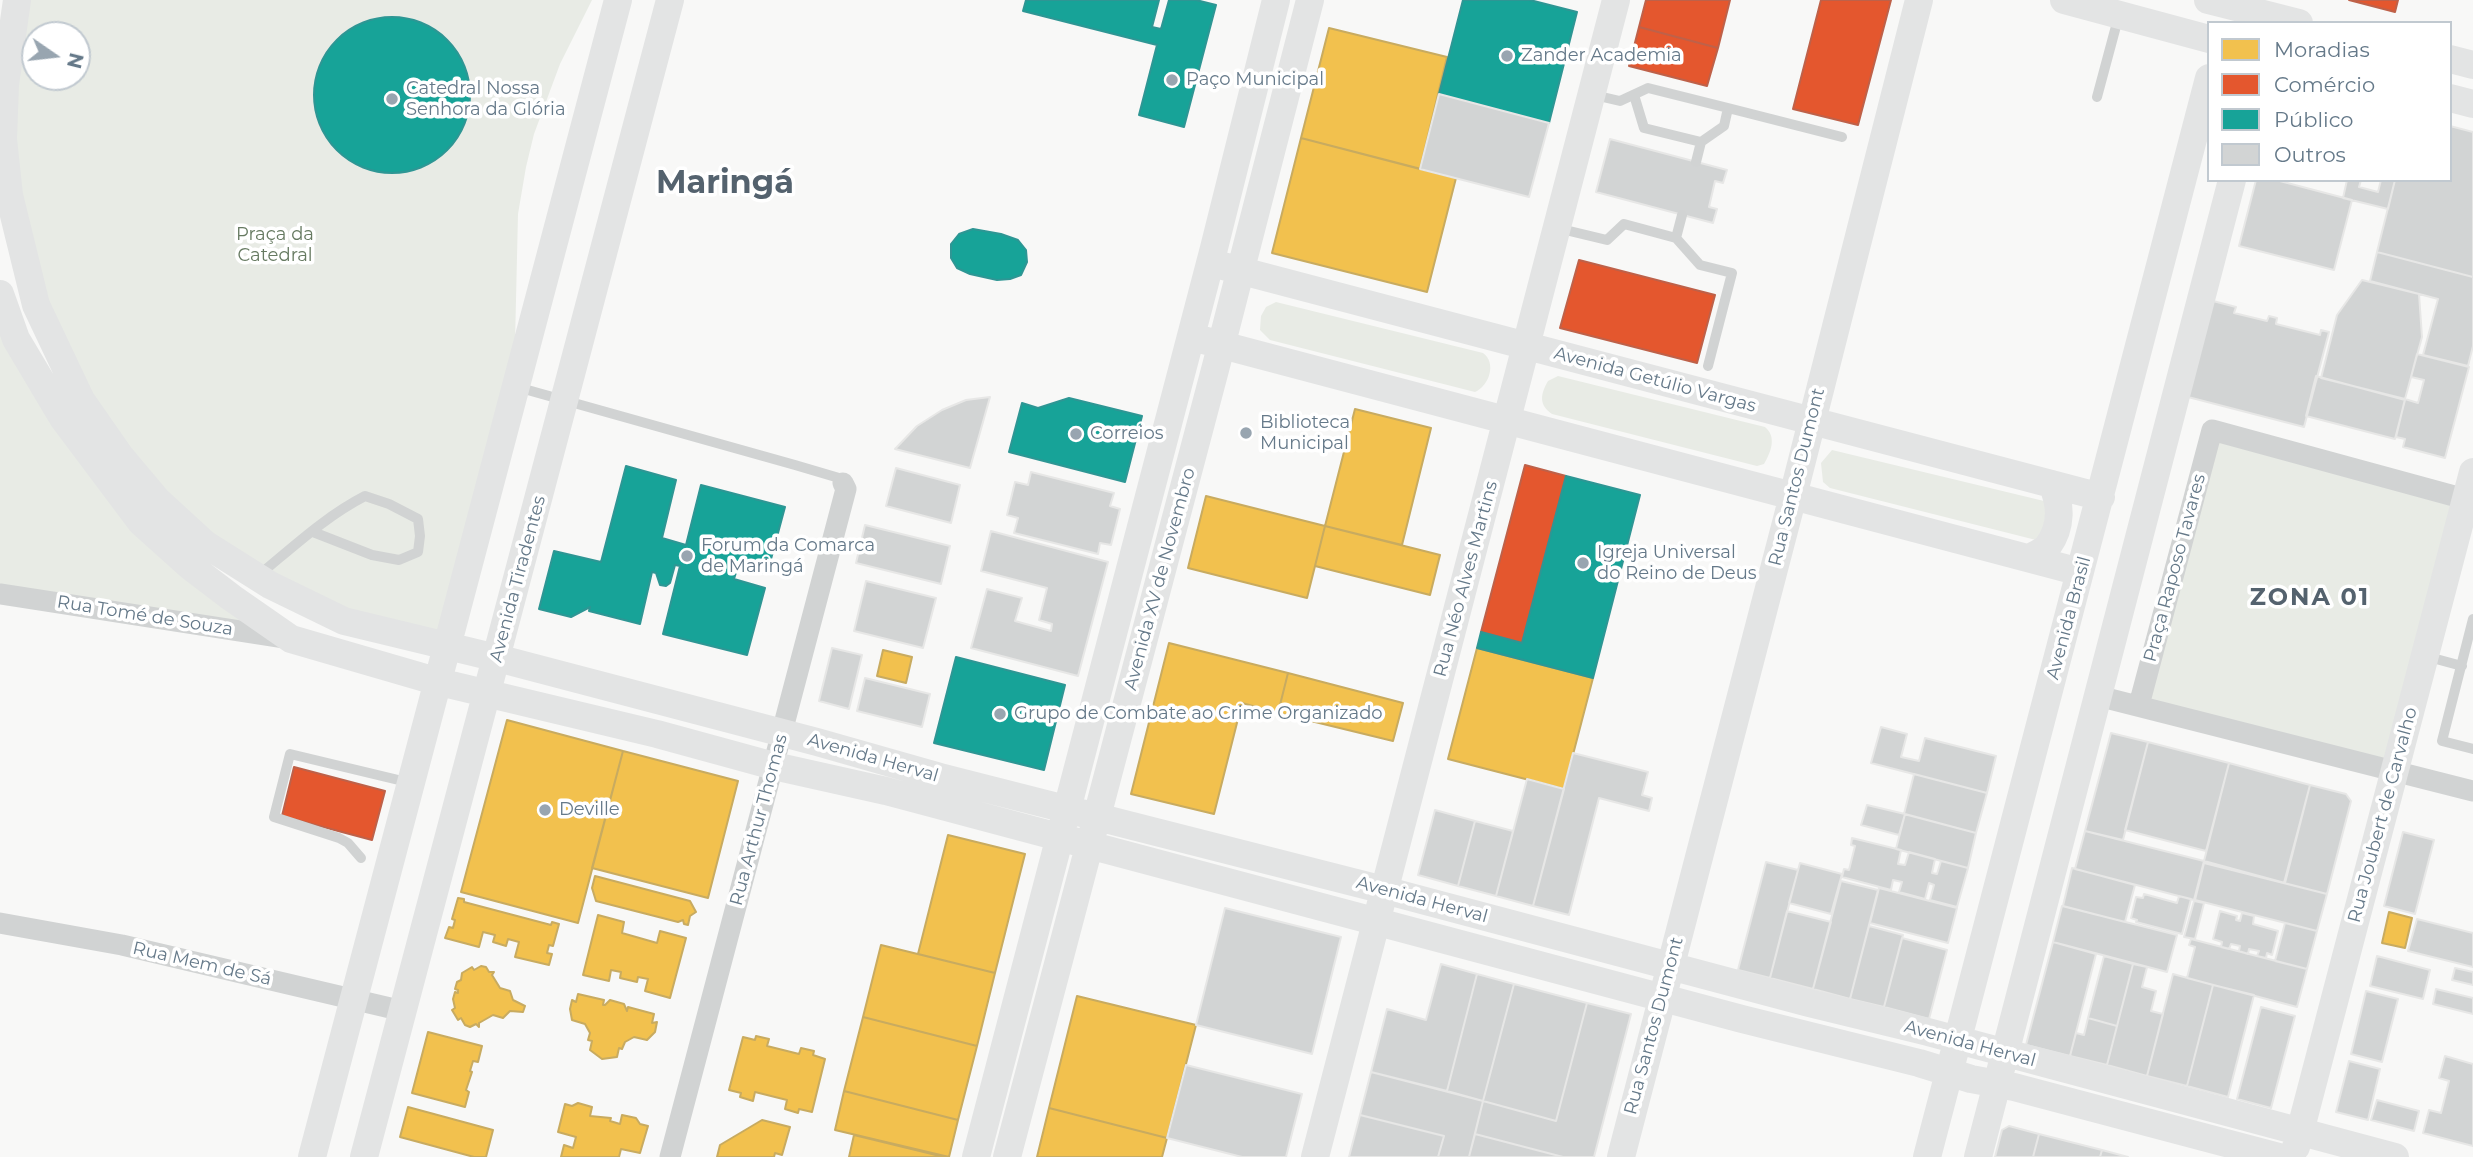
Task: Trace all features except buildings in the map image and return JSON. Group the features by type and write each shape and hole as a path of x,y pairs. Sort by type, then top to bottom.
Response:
{"main road":[{"path":"315,1156 514,386 618,0"},
{"name":"Avenida Tiradentes","path":"364,1157 670,0"},
{"name":"Avenida XV de Novembro","path":"976,1157 1191,337 1276,0"},
{"name":"Avenida XV de Novembro","path":"1007,1157 1310,0"},
{"name":"Rua Néo Alves Martins","path":"1315,1157 1616,0"},
{"name":"Rua Santos Dumont","path":"1620,1157 1793,496 1919,0"},
{"path":"2064,0 2108,9 2207,38"},
{"name":"Avenida Herval","path":"17,1 4,99 3,196 36,305 81,400 120,456 157,500 205,544 263,581 344,621 497,658 940,777 1384,890 2135,1088 2297,1144 2395,1157"},
{"path":"2222,7 2281,16"},
{"path":"2452,60 2473,65"},
{"path":"2452,79 2473,74"},
{"name":"Avenida Brasil","path":"1927,1157 2207,86"},
{"path":"2452,99 2473,104"},
{"path":"1978,1157 2231,182"},
{"name":"Avenida Getúlio Vargas","path":"1210,262 2101,497"},
{"name":"Avenida Herval","path":"0,293 8,335 63,418 141,522 190,566 291,639 439,682 657,734 774,766 886,791 1060,839 2279,1157"},
{"path":"1191,337 2080,572"},
{"name":"Rua Joubert de Carvalho","path":"2297,1144 2425,656 2466,514 2473,472"},
{"path":"2029,558 2048,547 2059,524 2059,500 2052,484"},
{"path":"232,598 263,581"},
{"path":"614,689 657,734"},
{"path":"886,791 940,777"},
{"path":"1234,852 1261,891"},
{"path":"1486,949 1542,932"},
{"path":"1809,1003 1849,1045"},
{"path":"2135,1088 2177,1130"}],"street":[{"name":"Praça Raposo Tavares","path":"2139,705 2212,430 2466,514"},
{"name":"Rua Arthur Thomas","path":"670,1157 846,489 844,483"},
{"name":"Rua Tomé de Souza","path":"0,594 291,639"},
{"path":"2098,696 2473,791"},
{"name":"Rua Mem de Sá","path":"0,923 122,946 403,1011"}],"lane":[{"path":"2097,97 2108,9"},
{"path":"1591,94 1620,101 1648,88 1842,137"},
{"path":"1634,95 1644,128 1701,142"},
{"path":"1696,162 1701,142 1724,126 1728,108"},
{"path":"1676,237 1682,215"},
{"path":"1557,229 1607,240 1624,224 1676,237 1700,265 1732,273 1708,366"},
{"path":"514,386 839,478 844,483"},
{"path":"263,581 313,532 344,507 366,496 418,519 420,536 418,552 399,559 372,555 313,532"},
{"path":"2473,619 2442,741 2473,750"},
{"path":"2425,656 2462,666"},
{"path":"361,859 348,843 339,838 274,817 290,754 411,783"}],"green space":[{"name":"Praça da Catedral","path":"17,0 592,0 560,64 534,134 526,167 518,214 514,386 448,647 344,621 205,544 81,400 19,227 9,49"},
{"path":"1276,302 1483,353 1490,362 1490,374 1484,385 1475,392 1270,340 1260,330 1261,316 1266,307"},
{"path":"0,332 104,474 291,639 0,594"},
{"path":"1558,376 1765,427 1772,440 1769,455 1764,464 1757,466 1552,414 1545,407 1542,395 1548,381"},
{"path":"2212,430 2465,499 2395,771 2139,705"},
{"path":"1832,450 2044,501 2051,515 2036,540 1830,488 1823,482 1821,463"}],"place":[{"name":"Zander Academia","path":"1507,56"},
{"name":"Paço Municipal","path":"1172,80"},
{"name":"Catedral Nossa Senhora da Glória","path":"392,99"},
{"name":"Biblioteca Municipal","path":"1246,433"},
{"name":"Correios","path":"1076,434"},
{"name":"Forum da Comarca de Maringá","path":"687,556"},
{"name":"Igreja Universal do Reino de Deus","path":"1583,563"},
{"name":"Grupo de Combate ao Crime Organizado","path":"1000,714"},
{"name":"Deville","path":"545,810"}],"district":[{"name":"Maringá","path":"725,184"},
{"name":"ZONA 01","path":"2310,598"}]}
